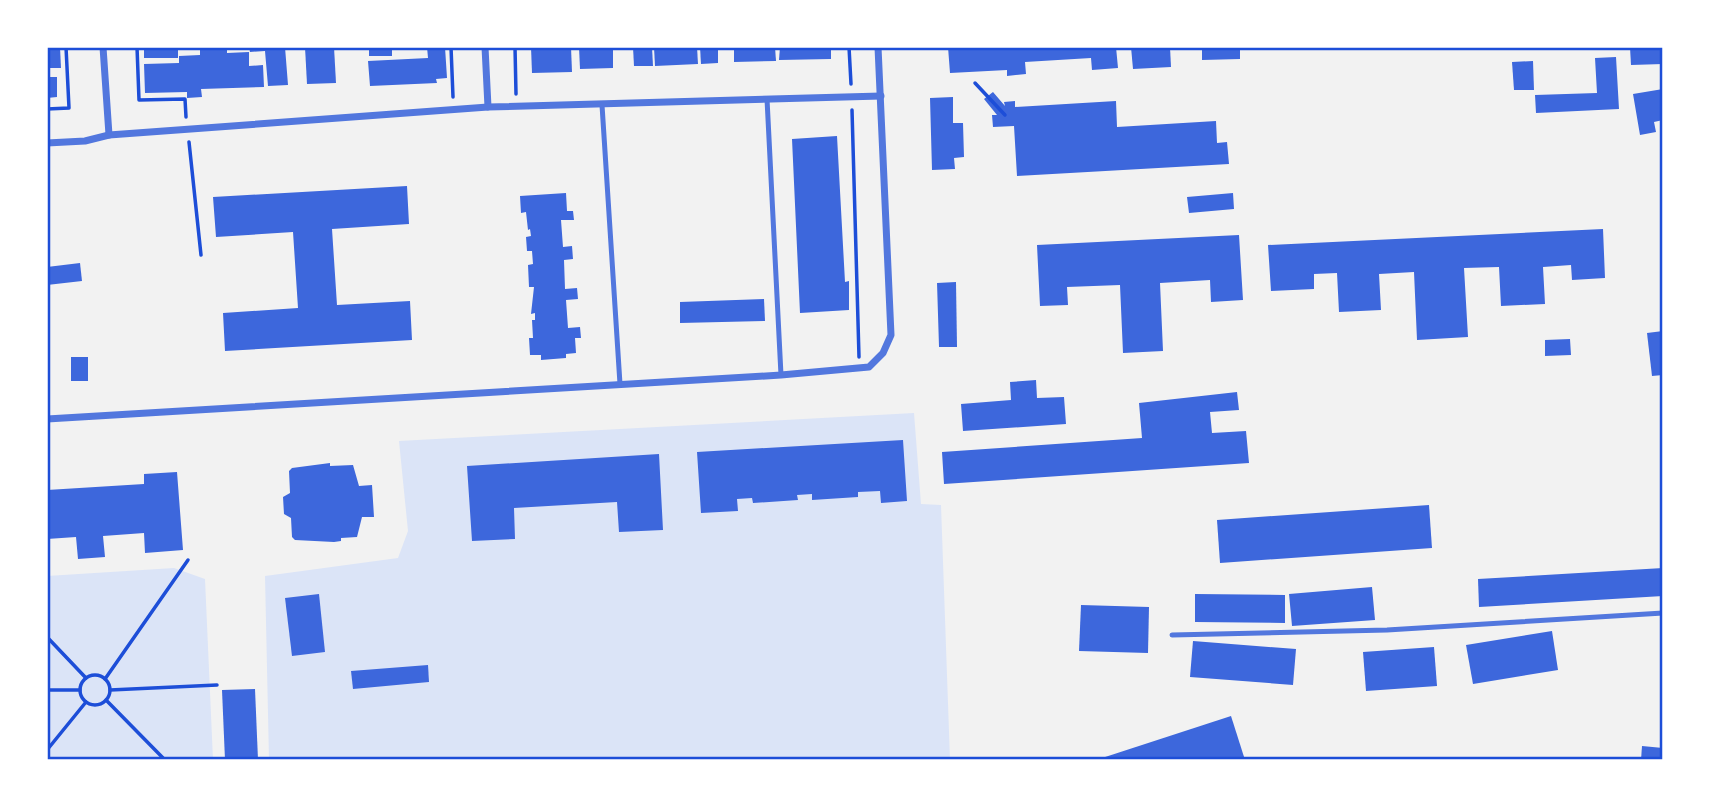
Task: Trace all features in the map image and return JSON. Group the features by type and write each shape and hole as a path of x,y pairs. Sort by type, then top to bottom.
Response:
{"street":[{"path":"103,47 109,135"},
{"path":"485,47 488,107"},
{"path":"47,419 781,375 869,367 883,353 891,335 878,47"},
{"path":"47,143 85,141 109,135 488,107 767,97 881,96"}],"lane":[{"path":"767,97 781,375"},
{"path":"602,105 620,384"},
{"path":"1172,635 1387,630 1663,613"}],"path":[{"path":"47,109 69,108 66,47"},
{"path":"451,47 453,109"},
{"path":"514,47 516,106"},
{"path":"849,47 859,370"},
{"path":"975,83 1005,115"},
{"path":"105,678 188,560"},
{"path":"47,637 86,678"},
{"path":"86,678 105,678 110,690 107,699 99,705 86,702"},
{"path":"80,690 86,678"},
{"path":"110,690 217,685"},
{"path":"47,690 80,690"},
{"path":"80,690 86,702"},
{"path":"107,699 164,760"},
{"path":"47,750 86,702"}],"shaded area":[{"path":"914,413 921,504 941,505 950,760 269,760 265,576 398,558 408,531 399,441"},
{"path":"174,568 205,579 213,760 47,760 47,576"}],"building":[{"path":"47,47 60,47 61,68 47,68"},
{"path":"144,47 178,47 178,58 144,58"},
{"path":"200,47 227,47 227,53 249,52 249,66 263,65 264,87 201,89 202,97 187,98 187,92 145,93 144,64 179,63 179,56 200,55"},
{"path":"249,47 285,47 288,85 268,86 265,51 250,52"},
{"path":"305,47 334,47 336,83 307,84"},
{"path":"369,47 392,47 392,56 369,56"},
{"path":"427,47 445,47 447,78 436,79 437,83 370,86 368,61 428,58"},
{"path":"531,47 571,47 572,72 532,73"},
{"path":"579,47 613,47 613,68 580,69"},
{"path":"633,47 652,47 653,66 634,66"},
{"path":"654,47 697,47 698,64 655,66"},
{"path":"700,47 718,47 718,63 701,64"},
{"path":"734,47 775,47 776,61 734,62"},
{"path":"780,47 831,47 831,59 779,60"},
{"path":"948,47 1116,47 1118,68 1092,70 1091,58 1025,62 1026,74 1007,76 1007,70 950,73"},
{"path":"1131,47 1170,47 1171,67 1133,69"},
{"path":"1202,47 1240,47 1240,59 1202,60"},
{"path":"1630,47 1663,47 1663,64 1631,65"},
{"path":"1616,57 1619,109 1536,113 1535,95 1597,93 1595,58"},
{"path":"1533,61 1534,90 1514,90 1512,62"},
{"path":"47,77 57,77 57,97 47,98"},
{"path":"1663,89 1663,120 1654,122 1656,132 1640,135 1633,94"},
{"path":"993,92 1005,106 1004,102 1015,101 1015,107 1116,101 1117,127 1216,121 1217,143 1227,142 1229,164 1017,176 1014,126 993,127 992,115 997,115 984,99"},
{"path":"953,97 953,123 963,123 964,157 954,158 955,169 932,170 930,98"},
{"path":"837,136 849,310 800,313 792,139"},
{"path":"407,186 409,224 332,229 337,305 410,301 412,340 225,351 223,313 298,308 293,232 216,237 213,197"},
{"path":"566,193 567,211 573,211 574,220 561,220 563,247 572,246 573,259 564,260 565,289 577,288 578,299 566,300 568,328 580,327 581,338 575,338 576,353 566,354 566,358 541,360 541,355 530,355 529,338 533,338 532,320 535,320 535,313 531,314 534,287 529,287 528,265 533,264 532,251 527,251 526,237 531,236 530,229 528,230 526,212 521,213 520,196"},
{"path":"1233,193 1234,209 1189,213 1187,197"},
{"path":"1603,229 1605,278 1572,280 1571,265 1543,267 1545,304 1501,306 1499,267 1464,268 1468,337 1417,340 1414,272 1379,274 1381,310 1339,312 1337,273 1314,274 1314,289 1271,291 1268,245"},
{"path":"1239,235 1243,300 1211,302 1210,280 1160,283 1163,351 1123,353 1120,285 1067,287 1068,305 1040,306 1037,245"},
{"path":"80,263 82,281 47,285 47,267"},
{"path":"956,282 957,347 939,347 937,283"},
{"path":"764,299 765,321 680,323 680,302"},
{"path":"1663,331 1663,375 1652,376 1647,333"},
{"path":"1570,339 1571,355 1545,356 1545,340"},
{"path":"71,357 88,357 88,381 71,381"},
{"path":"1036,380 1037,398 1064,397 1066,424 963,431 961,404 1011,400 1010,382"},
{"path":"1237,392 1239,410 1210,412 1212,433 1246,431 1249,463 944,484 942,452 1142,438 1139,403"},
{"path":"903,440 907,501 881,503 880,491 858,492 858,497 812,500 812,494 797,495 798,500 753,503 752,498 737,499 738,511 701,513 697,452"},
{"path":"659,454 663,530 619,532 617,502 514,508 515,539 472,541 467,466"},
{"path":"330,463 330,466 353,465 359,486 372,485 374,517 362,517 357,537 341,538 341,541 334,542 295,540 292,537 291,518 284,514 283,497 290,493 289,471 292,468"},
{"path":"177,472 183,550 145,553 144,533 103,536 105,557 78,559 76,537 47,539 47,490 144,484 144,474"},
{"path":"1429,505 1432,548 1220,563 1217,520"},
{"path":"1663,568 1663,596 1479,607 1478,579"},
{"path":"1372,587 1375,620 1292,626 1289,594"},
{"path":"319,594 325,652 292,656 285,598"},
{"path":"1195,594 1285,595 1285,623 1195,622"},
{"path":"1081,605 1149,607 1148,653 1079,651"},
{"path":"1552,631 1558,670 1473,684 1466,645"},
{"path":"1193,641 1296,649 1293,685 1190,677"},
{"path":"1434,647 1437,686 1366,691 1363,652"},
{"path":"428,665 429,682 353,689 351,671"},
{"path":"255,689 258,760 225,760 222,690"},
{"path":"1231,716 1245,760 1099,760 1099,759"},
{"path":"1642,746 1663,748 1663,760 1641,760"}]}
